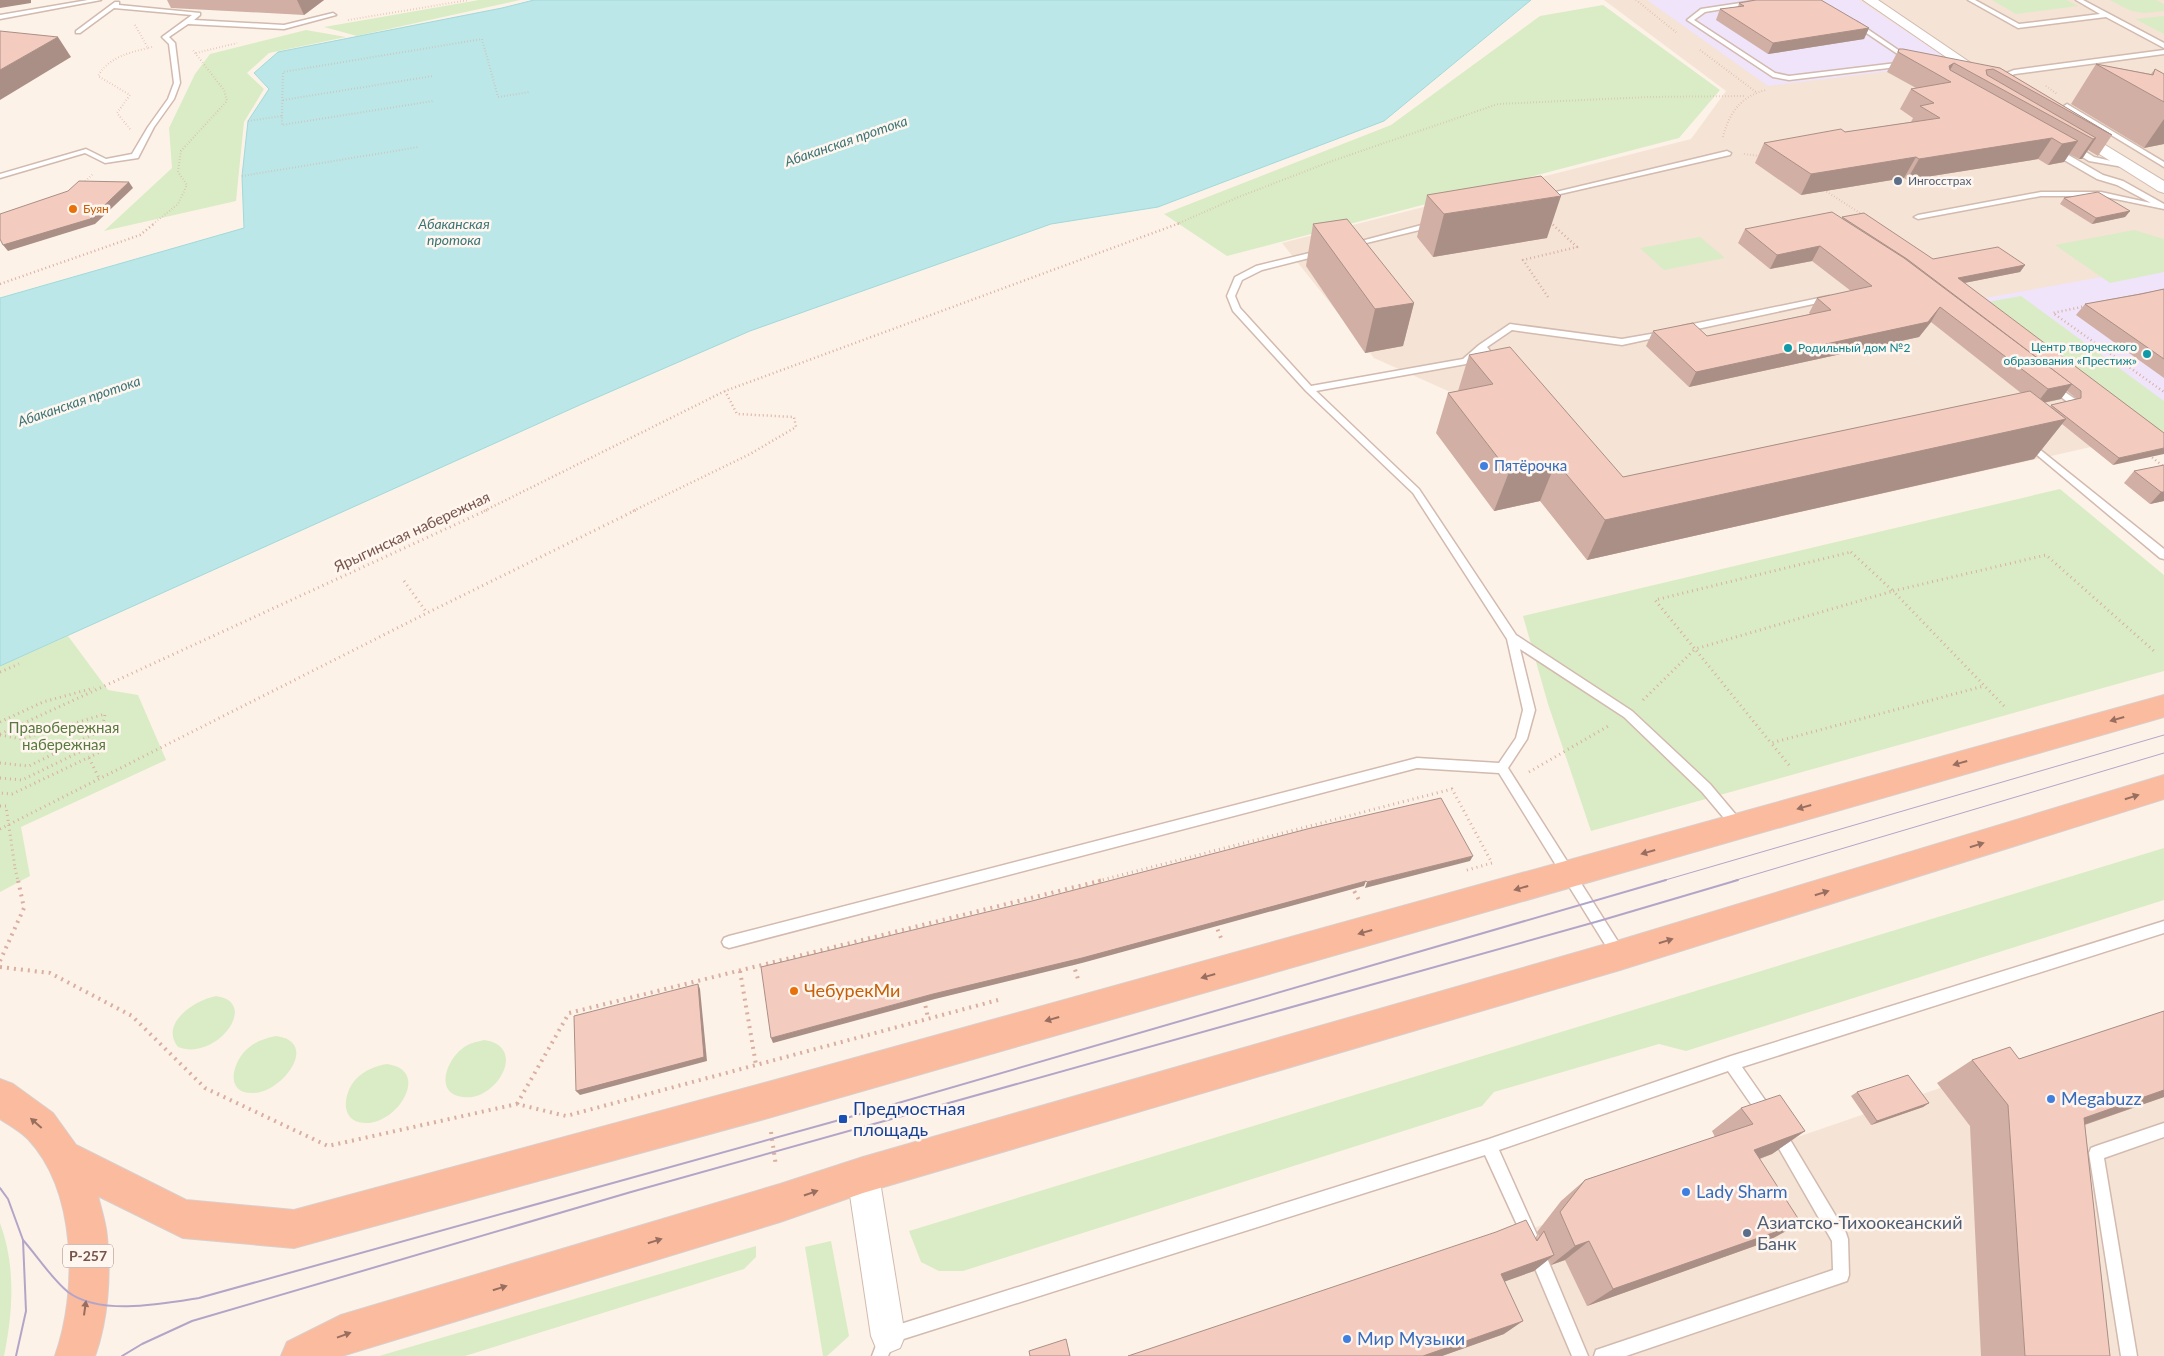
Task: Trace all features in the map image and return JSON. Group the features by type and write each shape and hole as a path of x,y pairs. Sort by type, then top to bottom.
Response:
{"highway":[{"path":"63,1158 182,1219 294,1229 768,1100 2164,706"},
{"path":"301,1356 341,1335 762,1209 863,1175 1620,956 2164,787"},
{"name":"Р-257","path":"0,1097 40,1126 63,1158 79,1194 88,1237 88,1287 80,1342 75,1356"}],"street":[{"path":"1869,0 2007,91"},
{"path":"1886,0 1992,68 1990,81"},
{"path":"2065,126 2164,188"},
{"path":"863,1175 884,1346"}],"lane":[{"path":"0,17 98,0"},
{"path":"78,32 120,0"},
{"path":"1774,0 1702,10 1690,20 1773,76 1789,78 1917,64 1851,21"},
{"path":"1971,0 2018,26 2108,15"},
{"path":"2079,0 2164,46"},
{"path":"0,176 86,151 105,161 136,156 151,127 171,99 177,83 172,43 166,37 198,14 113,6"},
{"path":"188,22 284,27 334,15"},
{"path":"1972,78 1990,81 2014,72 2164,52"},
{"path":"2068,106 2164,165"},
{"path":"2068,145 2092,159 2131,166"},
{"path":"2050,149 2100,177 2120,183 2164,208"},
{"path":"1526,200 1727,153"},
{"path":"1918,217 2041,194 2101,194 2164,208"},
{"path":"1345,246 1440,222"},
{"path":"1335,248 1259,268 1238,279 1231,296 1236,310 1309,389 1416,491 1512,638 1529,710 1521,739 1502,768"},
{"path":"1309,389 1466,361 1510,327 1622,342 1837,296"},
{"path":"1482,347 1501,369"},
{"path":"2048,383 2072,401 2063,404"},
{"path":"2021,436 2164,555"},
{"path":"1512,638 1628,714 1706,788 1738,826"},
{"path":"729,942 1416,763 1502,768"},
{"path":"1502,768 1620,956"},
{"path":"884,1346 1489,1146 1731,1063 2164,928"},
{"path":"1602,1356 1841,1275 1840,1240 1760,1104 1731,1063"},
{"path":"2129,1356 2096,1152 2164,1130"},
{"path":"1489,1146 1510,1190 1580,1356"}],"path":[{"path":"433,101 282,126 283,72 482,39 498,97 530,92"},
{"path":"84,183 132,131 117,113 130,95 98,76 101,69 117,56 148,48"},
{"path":"283,100 433,76"},
{"name":"Ярыгинская набережная","path":"0,735 104,685 518,496 724,391 1159,232 1236,198 1332,161 1498,104 1648,97 1746,96"},
{"path":"1738,103 1722,135 1727,153 1761,156"},
{"path":"248,122 282,116"},
{"path":"242,176 419,147"},
{"path":"1820,189 1827,190 1868,218"},
{"path":"1526,200 1577,247 1523,260 1548,297"},
{"path":"2090,305 2053,313 2164,392"},
{"path":"0,829 427,613 750,454 796,427 794,417 737,414 724,391"},
{"path":"2148,455 2164,467"},
{"path":"1789,765 1655,600 1851,552 1893,591 2004,706"},
{"path":"1511,782 1628,714 1695,649 1893,591 2046,555 2154,651"},
{"path":"404,581 427,613"},
{"path":"0,672 19,664"},
{"name":"Ярыгинская набережная","path":"0,722 43,702 104,685"},
{"path":"1771,743 1984,686"},
{"path":"0,735 22,739 104,714 102,730 29,766 0,763"},
{"path":"0,778 22,780 96,744 100,752 12,794 0,793"},
{"path":"88,758 100,780"},
{"path":"517,1104 569,1013 1052,893 1320,825 1452,789 1462,788"},
{"path":"1452,789 1492,863 1454,874"},
{"path":"0,806 6,806 14,868 24,908 0,961"},
{"path":"1190,857 1193,866"},
{"path":"1350,884 1359,900"},
{"path":"1052,893 1055,903"},
{"path":"1350,903 1369,898"},
{"path":"1214,920 1221,938"},
{"path":"908,929 910,938"},
{"path":"1211,941 1230,936"},
{"path":"1072,960 1078,979"},
{"path":"0,967 50,973 132,1016 205,1088 328,1146 517,1104 566,1116 1003,999"},
{"path":"740,971 756,1065"},
{"path":"1068,982 1087,976"},
{"path":"922,991 928,1018"},
{"path":"771,1128 776,1166"}],"shaded area":[{"path":"1604,0 2164,0 2164,454 2091,447 1587,560 1457,395 1374,358 1282,243 1691,139 1726,91"},
{"path":"1647,0 1859,0 1946,58 1924,67 1768,86"},
{"path":"2164,265 2164,445 1974,300 2124,273"},
{"path":"2164,1011 2164,1356 1161,1356"}],"green space":[{"path":"479,0 520,0 357,36 324,27"},
{"path":"1992,0 2066,0 2078,6 2016,14"},
{"path":"2110,0 2156,0 2164,4 2164,11 2136,12"},
{"path":"1603,5 1720,90 1679,138 1227,256 1164,214 1391,125 1540,16"},
{"path":"2164,16 2164,34 2135,19"},
{"path":"306,30 346,37 269,53 247,73 264,89 244,122 236,201 104,231 172,168 169,128 195,74 210,54"},
{"path":"2134,230 2164,239 2164,272 2110,283 2055,245"},
{"path":"1700,237 1725,258 1664,270 1640,248"},
{"path":"2021,296 2164,401 2164,442 1982,303"},
{"path":"2060,489 2164,575 2164,671 1591,831 1548,704 1523,616"},
{"name":"Правобережная набережная","path":"68,636 108,690 138,695 166,760 21,827 30,876 0,892 0,666"},
{"path":"2164,848 2164,900 1686,1051 1659,1044 1494,1092 1482,1106 963,1271 939,1271 921,1262 909,1231"},
{"path":"216,996 229,1001 234,1009 234,1019 228,1029 219,1039 206,1046 192,1049 178,1047 173,1038 173,1029 176,1021 182,1014 199,1002"},
{"path":"276,1036 289,1040 295,1047 296,1056 286,1076 266,1090 255,1093 239,1089 235,1084 234,1071 241,1056 249,1047 256,1043"},
{"path":"484,1040 497,1044 504,1052 506,1062 503,1073 487,1091 475,1096 463,1097 454,1095 448,1090 446,1083 448,1068 452,1060 465,1046"},
{"path":"387,1064 400,1068 407,1076 408,1086 405,1096 398,1107 377,1121 365,1123 351,1118 347,1112 346,1099 356,1079 374,1067"},
{"path":"0,1223 9,1256 11,1272 11,1306 4,1356 0,1356"},
{"path":"831,1241 849,1336 827,1356 823,1356 805,1247"},
{"path":"756,1246 756,1257 744,1269 465,1356 379,1356"}],"water":[{"name":"Абаканская протока","path":"534,0 1531,0 1384,121 1158,207 1051,224 750,331 582,404 0,666 0,298 244,228 242,176 248,121 269,89 254,73 278,52"}],"building":[{"path":"1756,0 1821,0 1869,28 1773,43 1720,9 1744,6 1739,3"},
{"path":"0,31 58,37 0,70"},
{"path":"1899,49 2000,68 2112,135 1993,69 1986,70 1987,75 2096,138 2093,139 1954,63 1949,66 1950,70 2078,141 2062,144 2052,138 1811,174 1764,143 1841,129 1845,132 1940,118 1920,106 1934,103 1911,89 1951,82 1898,52"},
{"path":"2096,64 2153,75 2155,69 2164,74 2164,102"},
{"path":"1541,176 1561,196 1444,214 1427,195"},
{"name":"Буян","path":"79,181 129,182 90,219 3,245 0,239 0,214 68,191"},
{"path":"2098,192 2130,211 2096,218 2064,198"},
{"path":"1832,212 1904,258 2072,384 2048,389 1940,307 1928,322 1696,372 1653,331 1693,323 1707,336 1831,310 1817,298 1872,286 1820,246 1777,255 1745,229"},
{"path":"1864,213 1933,259 1998,247 2025,265 1958,278 2164,433 2164,448 2119,458 2051,405 2081,398 2081,391 1907,259 1842,217"},
{"path":"1347,219 1414,303 1375,309 1313,224"},
{"path":"2164,289 2164,359 2085,304 2141,294"},
{"path":"1510,347 1623,477 2030,391 2066,419 1605,520 1556,462 1509,472 1448,393 1493,384 1469,355"},
{"path":"2164,465 2164,492 2161,492 2134,471"},
{"path":"1441,798 1473,856 1366,881 1082,958 933,994 771,1038 761,967 1032,901 1311,828"},
{"path":"698,984 704,1057 576,1091 574,1016"},
{"path":"2164,1011 2164,1090 2084,1118 2110,1356 2025,1356 2008,1105 1972,1060 2010,1047 2019,1059"},
{"path":"1908,1075 1929,1103 1877,1121 1857,1092"},
{"path":"1780,1095 1805,1131 1754,1150 1801,1223 1613,1289 1589,1241 1575,1246 1560,1212 1585,1180 1753,1124 1741,1108"},
{"path":"1526,1220 1537,1241 1544,1231 1554,1255 1501,1274 1523,1321 1423,1356 1128,1356 1496,1232"},
{"path":"1066,1339 1070,1356 1030,1356 1029,1351"}],"tram line":[{"path":"1662,881 2164,735"},
{"path":"1733,881 2164,753"},
{"path":"23,1240 50,1274 68,1292 81,1299 97,1304 132,1306 199,1298 843,1119 1666,880"},
{"path":"122,1356 142,1344 192,1321 631,1192 1599,921 1738,880"},
{"path":"0,1188 8,1199 23,1240"},
{"path":"16,1356 26,1311 23,1240"}],"place":[{"name":"Ингосстрах","path":"1898,181"},
{"name":"Буян","path":"73,209"},
{"name":"Родильный дом №2","path":"1788,348"},
{"name":"Центр творческого образования «Престиж»","path":"2147,354"},
{"name":"Пятёрочка","path":"1484,466"},
{"name":"ЧебурекМи","path":"794,991"},
{"name":"Megabuzz","path":"2051,1099"},
{"name":"Предмостная площадь","path":"843,1119"},
{"name":"Lady Sharm","path":"1686,1192"},
{"name":"Азиатско-Тихоокеанский Банк","path":"1747,1233"},
{"name":"Мир Музыки","path":"1347,1339"}]}
